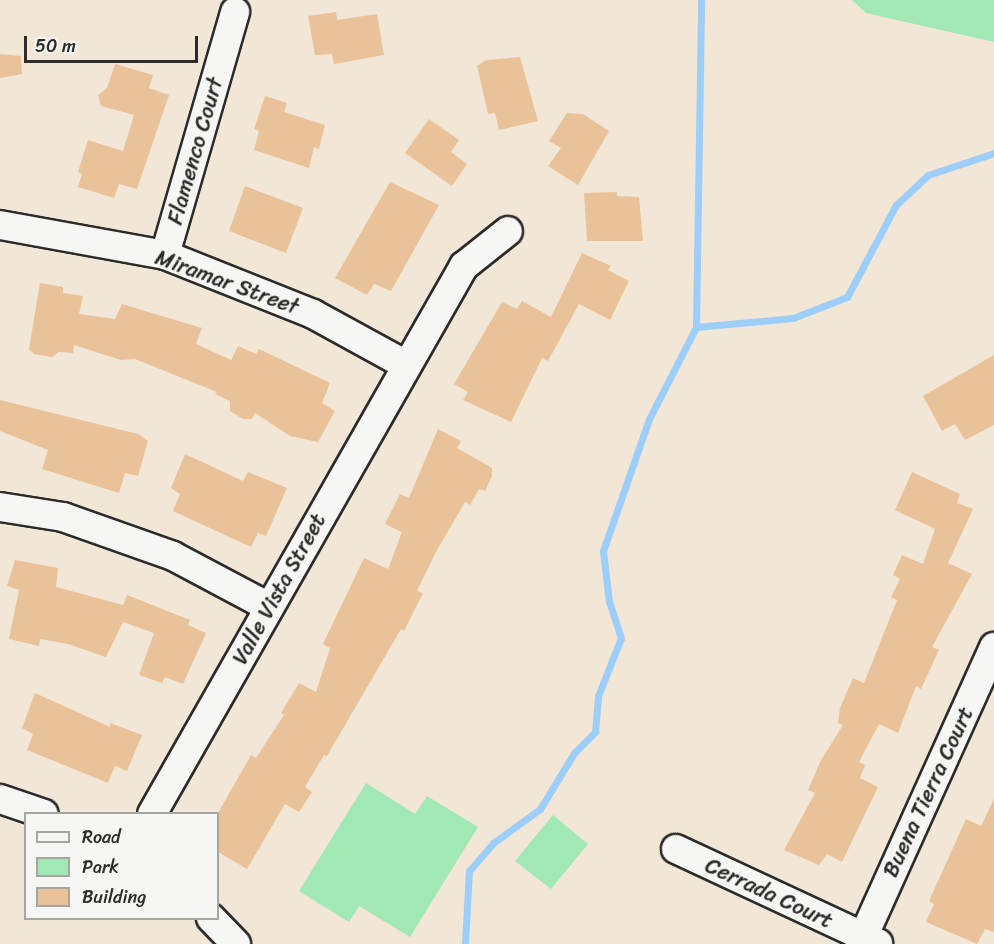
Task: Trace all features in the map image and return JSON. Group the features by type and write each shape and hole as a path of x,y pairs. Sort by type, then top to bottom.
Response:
{"street":[{"name":"Flamenco Court","path":"165,255 235,12"},
{"name":"Miramar Street","path":"0,225 165,255 313,314 406,365"},
{"name":"Valle Vista Street","path":"153,812 464,266 508,231"},
{"path":"0,507 63,517 173,556 269,607"},
{"name":"Buena Tierra Court","path":"868,941 994,647"},
{"path":"0,799 41,812"},
{"name":"Cerrada Court","path":"676,849 868,941"},
{"path":"213,920 236,944"}],"green space":[{"path":"852,0 994,0 994,42 866,13"},
{"path":"366,783 415,814 427,796 478,827 410,937 359,906 349,922 299,891"},
{"path":"553,815 588,844 551,889 515,861"}],"building":[{"path":"336,12 337,20 377,14 384,55 334,64 332,54 315,55 308,16"},
{"path":"0,54 21,56 22,74 0,78"},
{"path":"520,57 538,121 499,130 495,113 488,114 477,66 486,60"},
{"path":"115,64 153,75 149,88 169,95 137,189 119,184 114,198 78,187 82,174 78,172 88,140 123,151 134,115 101,106 98,95 107,88"},
{"path":"265,96 287,103 284,112 325,125 319,149 314,147 309,168 254,150 259,131 254,129"},
{"path":"567,113 583,114 609,131 578,185 548,166 561,148 549,141"},
{"path":"429,119 459,140 451,152 467,164 452,186 405,153"},
{"path":"390,182 439,205 391,291 374,284 367,295 335,278"},
{"path":"245,186 303,208 286,253 229,231"},
{"path":"617,192 617,196 639,197 643,241 587,241 584,193"},
{"path":"582,253 611,266 608,270 629,281 610,320 579,304 548,361 542,358 511,422 463,400 468,392 454,384 502,302 517,309 522,301 551,317"},
{"path":"40,283 63,287 63,293 83,296 79,314 115,319 122,304 202,328 196,344 231,360 238,346 256,354 259,349 330,383 322,403 335,411 318,442 290,436 255,413 252,419 243,419 230,411 230,401 215,394 217,392 135,359 121,360 74,345 73,353 59,352 52,357 34,354 29,349"},
{"path":"994,355 994,425 965,440 955,424 942,431 923,396"},
{"path":"0,400 138,434 148,441 138,476 125,473 119,493 42,469 48,450 0,431"},
{"path":"438,429 461,441 457,448 492,468 492,476 485,491 479,489 470,505 465,502 436,552 417,591 423,593 404,631 401,629 327,756 324,755 305,787 312,792 299,812 285,804 247,869 219,853 219,812 251,755 256,758 284,715 281,713 299,683 316,692 330,648 323,644 364,558 388,569 402,532 385,524 400,494 409,498"},
{"path":"185,454 243,481 248,472 287,488 266,536 258,533 251,547 173,511 180,494 171,488"},
{"path":"912,472 960,494 957,503 973,509 948,563 972,574 932,647 939,650 921,689 916,686 898,733 879,724 859,762 865,765 860,778 878,787 842,862 827,854 819,865 784,850 815,793 808,790 821,760 843,725 838,723 840,708 853,678 864,683 897,600 891,597 900,579 893,575 902,555 923,564 935,529 895,510"},
{"path":"15,560 58,568 56,587 123,605 127,595 190,620 188,625 206,633 183,684 165,677 162,683 139,675 154,633 123,622 106,657 68,644 40,639 39,646 9,639 19,590 7,586"},
{"path":"35,693 110,727 110,723 142,735 127,771 115,766 108,783 27,750 33,734 22,728"},
{"path":"994,799 994,932 985,929 977,944 926,922 934,904 929,901 966,819 981,826"}],"waterway":[{"path":"465,944 469,871 493,843 540,809 574,753 595,732 598,696 621,638 609,602 603,551 649,419 696,327 701,0"},
{"path":"696,327 793,318 847,297 896,205 928,175 994,153"}]}
